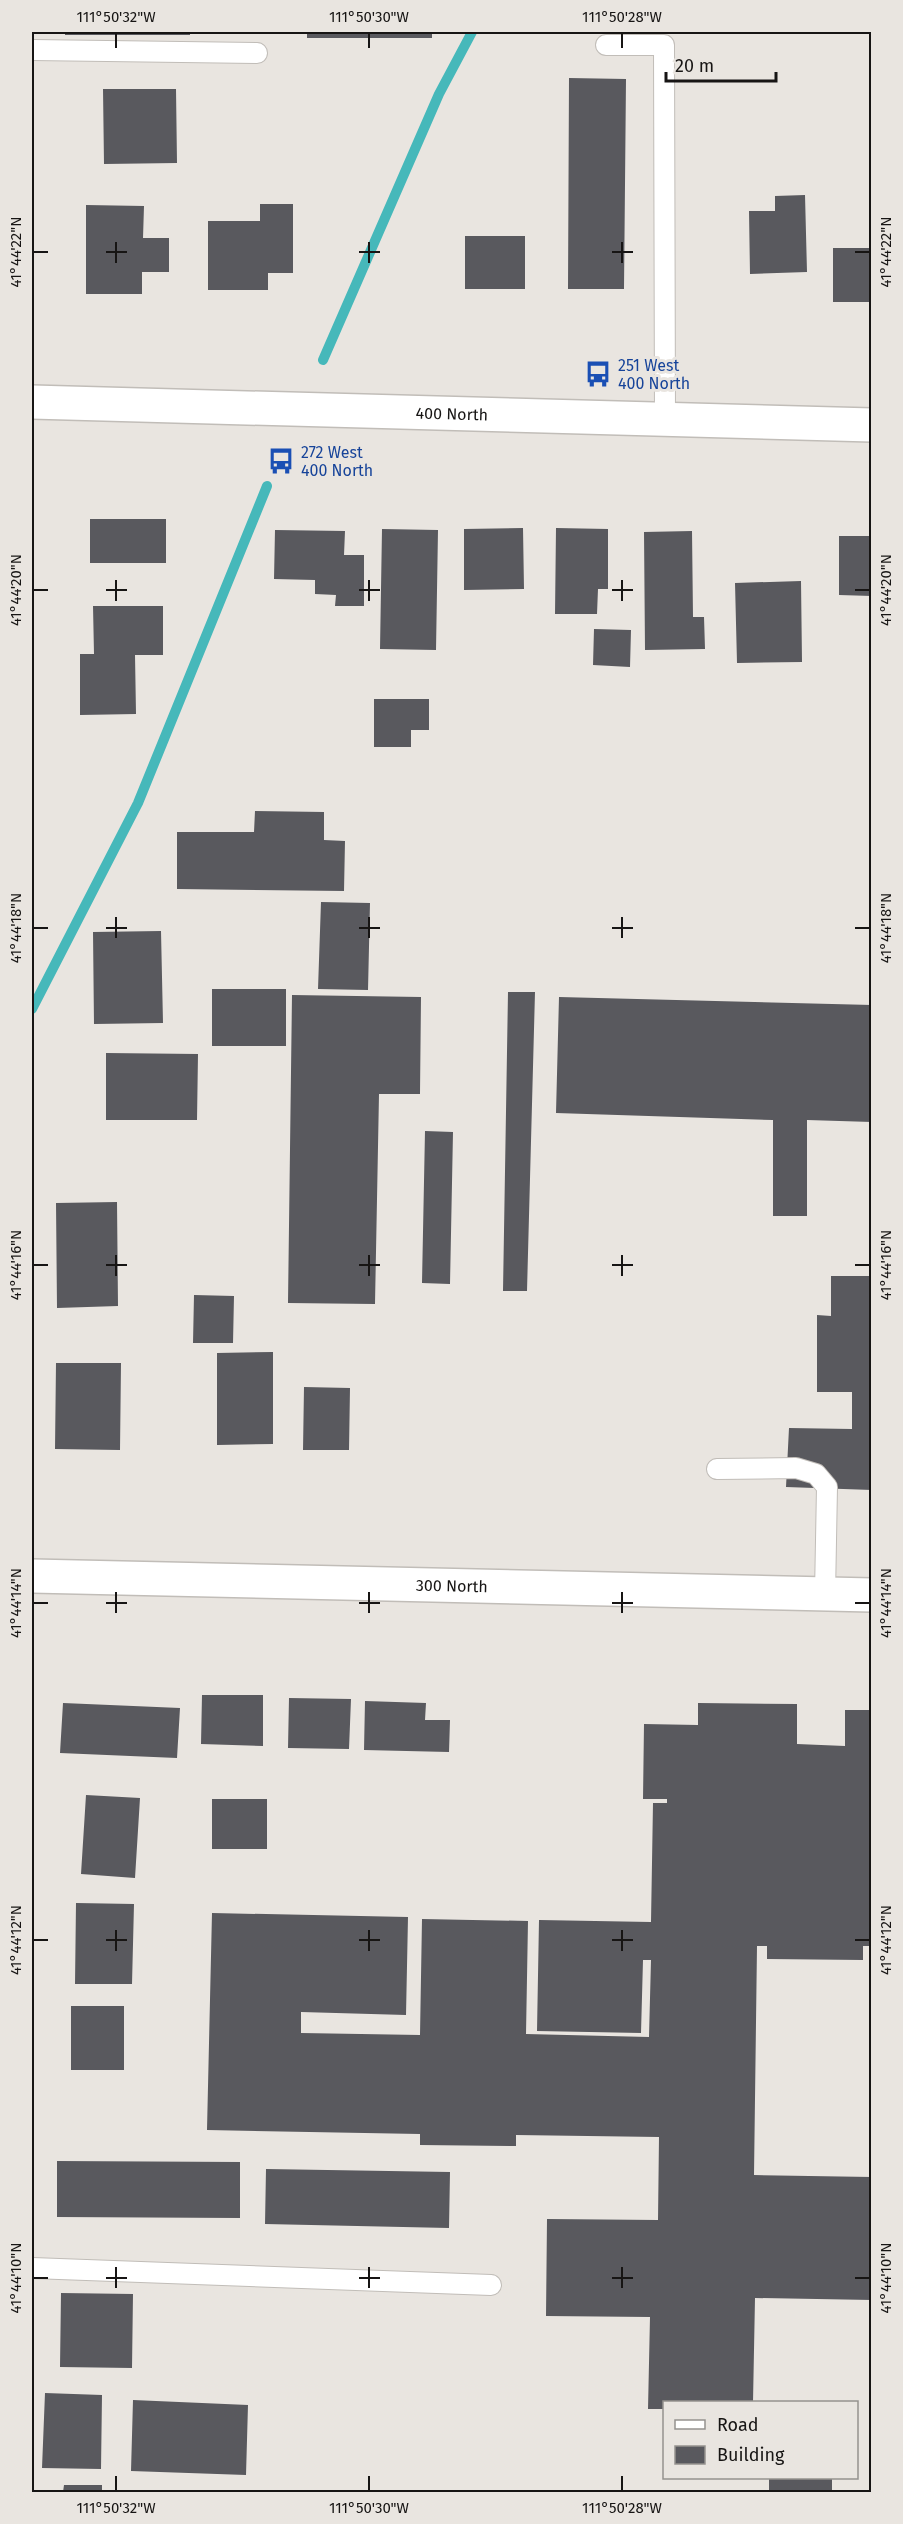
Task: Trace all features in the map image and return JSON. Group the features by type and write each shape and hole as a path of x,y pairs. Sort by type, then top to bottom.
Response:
{"street":[{"name":"400 North","path":"32,402 872,425"},
{"name":"300 North","path":"32,1576 872,1595"}],"lane":[{"path":"606,45 664,45 665,420"},
{"path":"32,50 257,53"},
{"path":"717,1469 796,1468 816,1474 822,1480 827,1487 825,1594"},
{"path":"32,2268 491,2285"}],"building":[{"path":"65,32 190,32 190,35 65,35"},
{"path":"307,32 432,32 432,38 307,38"},
{"path":"569,78 626,79 624,289 568,289"},
{"path":"103,89 176,89 177,163 104,164"},
{"path":"805,195 807,272 750,274 749,211 775,211 775,196"},
{"path":"260,204 293,204 293,273 268,273 268,290 208,290 208,221 260,221"},
{"path":"86,205 144,206 143,238 169,238 169,272 142,272 142,294 86,294"},
{"path":"465,236 525,236 525,289 465,289"},
{"path":"833,248 872,248 872,302 833,302"},
{"path":"90,519 166,519 166,563 90,563"},
{"path":"523,528 524,589 464,590 464,529"},
{"path":"556,528 608,529 608,589 598,589 597,614 555,614"},
{"path":"382,529 438,530 436,650 380,649"},
{"path":"275,530 345,531 344,555 364,555 364,606 335,606 336,595 315,594 315,580 274,579"},
{"path":"692,531 693,617 704,617 705,649 645,650 644,532"},
{"path":"839,536 872,536 872,596 839,595"},
{"path":"801,581 802,662 737,663 735,583"},
{"path":"93,606 163,606 163,655 135,655 136,714 80,715 80,654 94,654"},
{"path":"594,629 631,630 630,667 593,665"},
{"path":"374,699 429,699 429,730 411,730 411,747 374,747"},
{"path":"255,811 324,812 324,840 345,841 344,891 177,889 177,832 254,832"},
{"path":"321,902 370,903 368,990 318,989"},
{"path":"161,931 163,1023 94,1024 93,932"},
{"path":"212,989 286,989 286,1046 212,1046"},
{"path":"508,992 535,992 527,1291 503,1291"},
{"path":"292,995 421,997 420,1094 379,1094 375,1304 288,1303"},
{"path":"559,997 872,1005 872,1122 807,1120 807,1216 773,1216 773,1120 556,1113"},
{"path":"106,1053 198,1054 197,1120 106,1120"},
{"path":"425,1131 453,1132 450,1284 422,1283"},
{"path":"117,1202 118,1306 57,1308 56,1203"},
{"path":"831,1276 872,1276 872,1490 786,1487 789,1428 852,1429 852,1392 817,1392 817,1315 831,1316"},
{"path":"194,1295 234,1296 233,1343 193,1343"},
{"path":"273,1352 273,1444 217,1445 217,1353"},
{"path":"56,1363 121,1363 120,1450 55,1449"},
{"path":"304,1387 350,1388 349,1450 303,1450"},
{"path":"202,1695 263,1695 263,1746 201,1744"},
{"path":"289,1698 351,1699 349,1749 288,1748"},
{"path":"365,1701 426,1703 425,1720 450,1720 449,1752 364,1750"},
{"path":"63,1703 180,1708 177,1758 60,1753"},
{"path":"698,1703 797,1704 797,1744 845,1746 845,1710 872,1710 872,1946 863,1946 863,1960 767,1959 767,1946 757,1946 754,2175 872,2177 872,2300 755,2298 753,2401 663,2401 663,2409 648,2409 650,2317 546,2316 547,2219 658,2220 659,2137 516,2135 516,2146 420,2145 420,2134 207,2130 212,1913 408,1917 406,2015 301,2012 301,2033 420,2035 422,1919 528,1921 526,2034 649,2037 651,1960 643,1960 641,2033 537,2031 539,1920 651,1922 653,1803 667,1803 667,1799 643,1799 644,1724 698,1725"},
{"path":"86,1795 140,1798 135,1878 81,1874"},
{"path":"212,1799 267,1799 267,1849 212,1849"},
{"path":"76,1903 134,1904 132,1984 75,1984"},
{"path":"71,2006 124,2006 124,2070 71,2070"},
{"path":"57,2161 240,2162 240,2218 57,2217"},
{"path":"266,2169 450,2172 449,2228 265,2224"},
{"path":"61,2293 133,2294 132,2368 60,2367"},
{"path":"45,2393 102,2395 101,2469 42,2468"},
{"path":"133,2400 248,2405 246,2475 131,2471"},
{"path":"769,2479 832,2479 832,2492 769,2492"},
{"path":"64,2485 102,2485 102,2492 63,2492"}],"waterway":[{"path":"323,360 439,94 472,32"},
{"path":"32,1009 138,803 267,486"}],"place":[{"name":"251 West 400 North","path":"598,374"},
{"name":"272 West 400 North","path":"281,461"}]}
